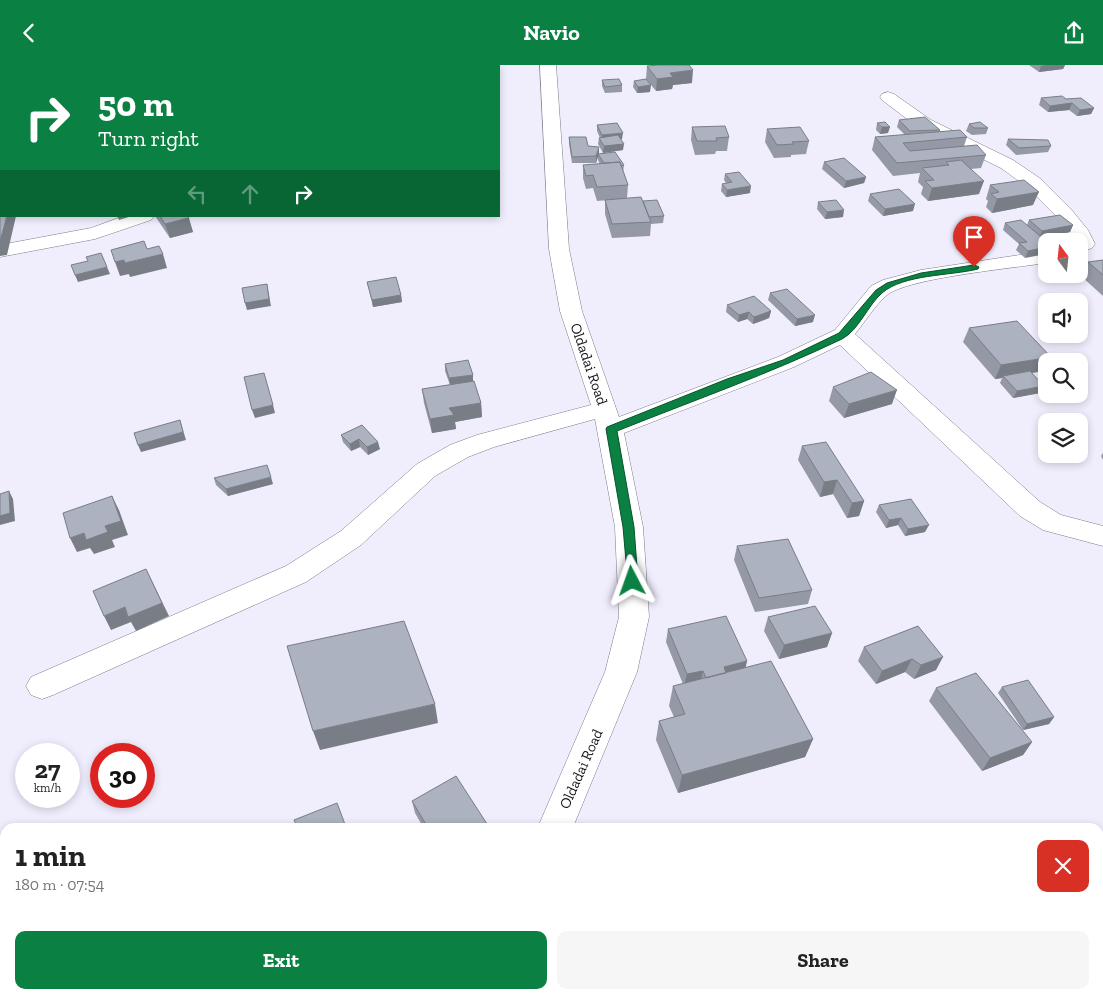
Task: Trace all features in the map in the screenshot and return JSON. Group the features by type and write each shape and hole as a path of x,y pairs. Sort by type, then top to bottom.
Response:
{"street":[{"name":"Oldadai Road","path":"548,65 560,249 571,311 608,419 628,527 634,617 622,672 558,823"},
{"path":"888,97 925,125 1007,164 1034,183 1063,212 1080,233"},
{"path":"0,251 96,233 141,217"},
{"path":"1088,243 1103,235"},
{"path":"42,686 296,574 351,538 426,470 459,451 486,441 608,419 730,382 786,362 843,335 879,291 890,285 921,276 1038,258"},
{"path":"843,335 1030,509 1053,523 1103,536"}],"building":[{"path":"689,65 693,70 670,73 673,77 657,79 647,66"},
{"path":"619,79 622,85 605,87 602,80"},
{"path":"646,79 651,85 638,87 634,81"},
{"path":"1062,96 1066,99 1081,98 1094,108 1080,110 1072,103 1050,106 1041,98"},
{"path":"925,117 940,130 910,131 899,120"},
{"path":"885,122 890,127 882,127 877,123"},
{"path":"980,122 988,128 974,128 969,124"},
{"path":"617,123 623,133 602,135 597,125"},
{"path":"725,126 729,137 716,138 717,141 697,141 692,127"},
{"path":"800,127 809,141 777,145 767,129"},
{"path":"960,130 967,137 903,143 910,151 977,145 986,155 897,163 875,137"},
{"path":"618,135 624,144 604,146 599,138"},
{"path":"569,137 586,137 588,146 599,147 596,156 572,157"},
{"path":"1008,139 1048,140 1051,146 1019,148"},
{"path":"615,152 624,165 621,166 620,162 604,163 598,154"},
{"path":"844,158 866,177 846,181 824,162"},
{"path":"961,160 984,181 932,188 925,181 934,180 922,168 949,165 946,162"},
{"path":"620,162 628,185 597,187 593,175 586,176 583,165"},
{"path":"739,172 751,186 727,190 722,184 732,182 725,174"},
{"path":"1024,180 1039,192 997,199 991,194 999,192 990,185"},
{"path":"899,189 915,204 885,209 870,194"},
{"path":"641,197 651,222 612,224 605,200"},
{"path":"657,200 664,216 649,217 643,201"},
{"path":"836,200 844,210 827,212 818,202"},
{"path":"1060,215 1073,225 1042,231 1029,220"},
{"path":"0,217 7,217 0,241"},
{"path":"161,217 189,218 165,224"},
{"path":"1021,220 1038,234 1038,249 1028,251 1019,243 1027,242 1005,223"},
{"path":"144,241 147,249 159,246 163,254 125,263 124,260 115,262 111,250"},
{"path":"101,253 107,267 75,275 71,265 88,261 86,257"},
{"path":"1103,260 1103,275 1088,262"},
{"path":"396,277 401,295 372,300 367,282"},
{"path":"267,284 269,299 245,303 242,288"},
{"path":"787,289 815,315 797,319 770,293"},
{"path":"754,296 771,311 754,317 749,312 739,315 727,305"},
{"path":"1017,321 1047,353 1038,353 1038,359 1001,365 969,328"},
{"path":"468,360 473,375 449,378 445,364"},
{"path":"1030,371 1038,380 1038,387 1017,391 1003,376"},
{"path":"871,372 897,390 849,404 833,387"},
{"path":"264,373 273,405 252,410 244,377"},
{"path":"474,381 481,403 449,408 454,415 430,419 422,389"},
{"path":"180,420 183,432 138,445 134,433"},
{"path":"362,425 378,442 367,447 359,439 350,444 341,435"},
{"path":"826,442 864,501 852,503 837,480 824,482 802,446"},
{"path":"267,465 271,477 226,489 214,478"},
{"path":"9,491 10,513 0,516 0,494"},
{"path":"112,496 121,521 105,526 108,532 86,540 84,533 70,538 63,513"},
{"path":"911,499 929,525 908,529 901,518 889,520 879,505"},
{"path":"788,539 812,590 759,598 737,546"},
{"path":"146,569 162,603 128,617 125,607 104,616 93,591"},
{"path":"815,606 832,633 784,645 768,617"},
{"path":"726,616 747,661 724,667 726,673 706,678 703,671 687,674 668,629"},
{"path":"404,621 435,704 313,731 287,646"},
{"path":"918,626 943,657 921,665 912,659 882,671 864,647"},
{"path":"771,661 813,739 682,775 659,721 685,714 673,686"},
{"path":"976,673 1032,742 990,758 936,688"},
{"path":"1028,680 1054,717 1027,724 1002,687"},
{"path":"456,776 486,823 425,823 412,801"},
{"path":"337,803 344,823 295,823 294,820"}],"route":[{"path":"632,581 628,527 611,429 786,362 843,335 879,291 890,285 921,276 974,267"}]}
